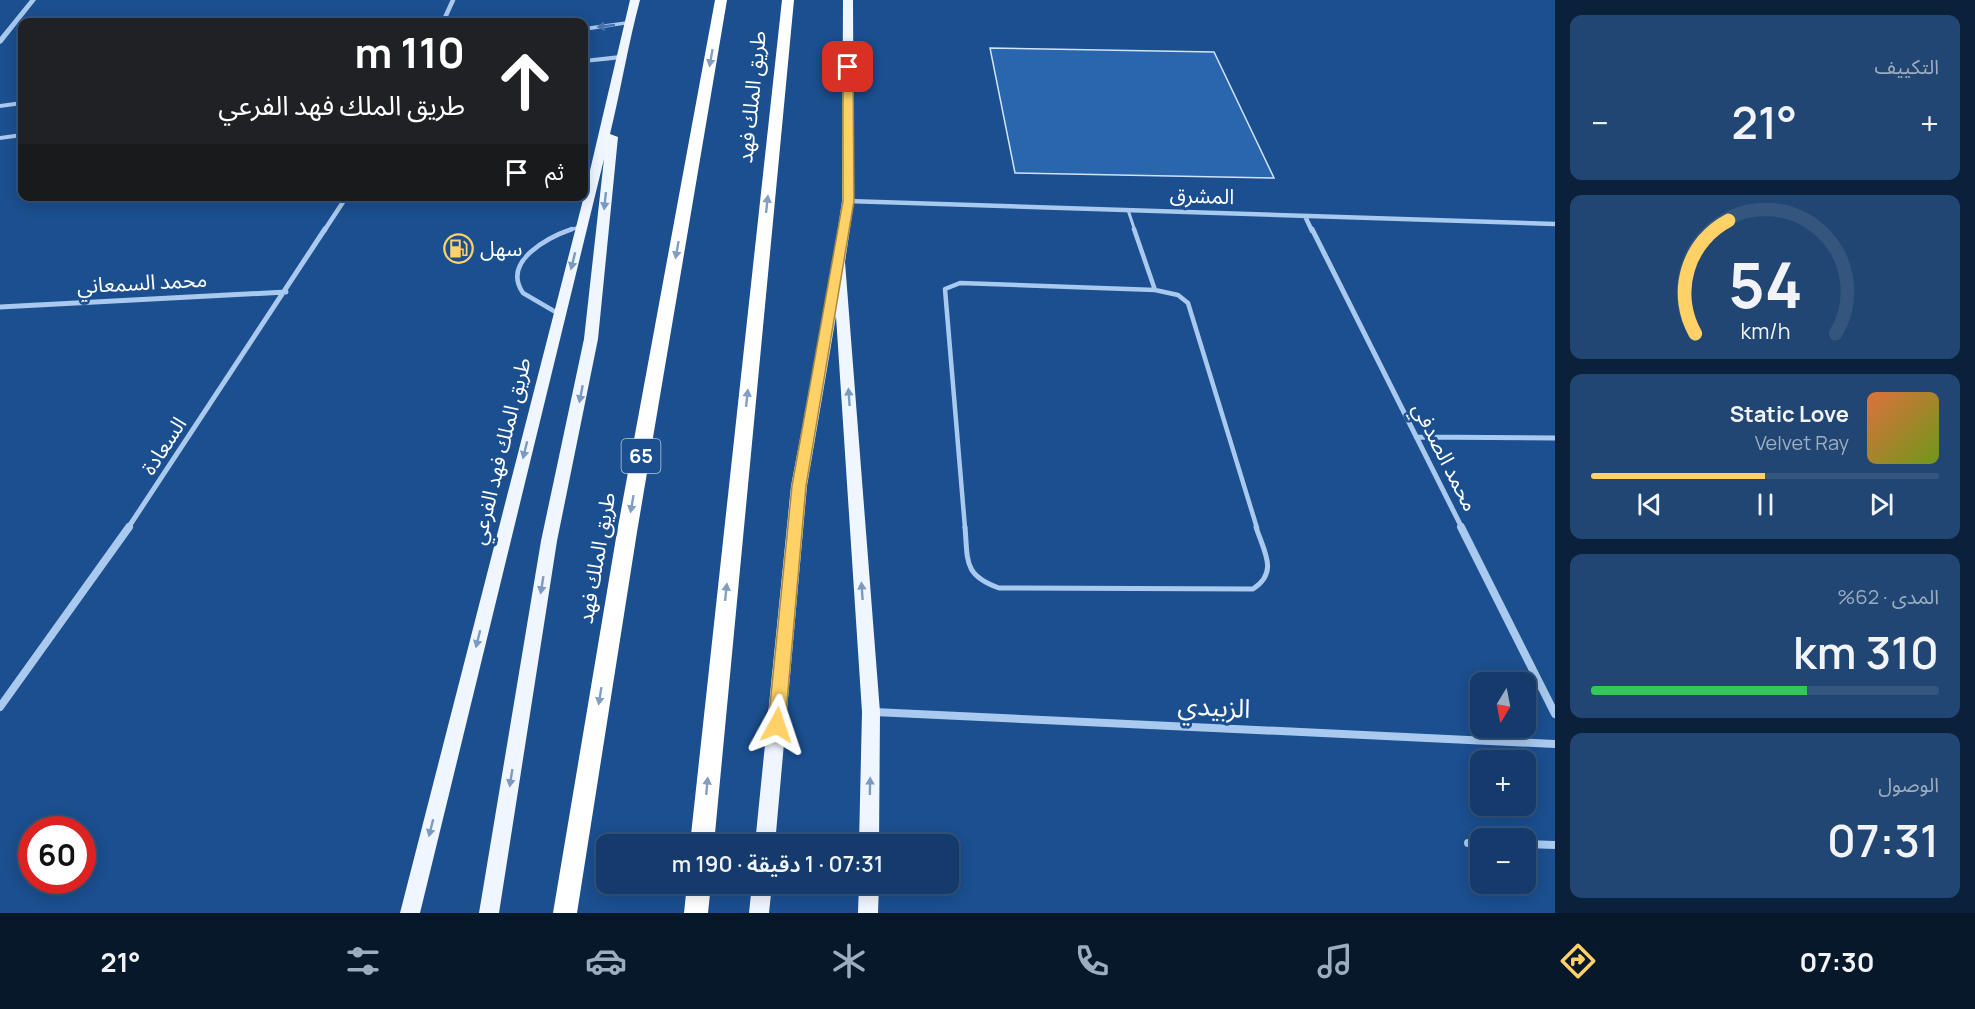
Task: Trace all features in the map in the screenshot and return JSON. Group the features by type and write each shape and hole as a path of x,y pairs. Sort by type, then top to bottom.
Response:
{"highway":[{"name":"طريق الملك فهد","path":"565,913 627,532 721,0"},
{"name":"طريق الملك فهد","path":"703,834 788,0"},
{"path":"696,913 698,894"}],"main road":[{"name":"طريق الملك فهد الفرعي","path":"410,913 618,80 620,57 635,0"},
{"path":"766,834 799,486 848,201 848,0"},
{"path":"489,913 549,542 591,339 618,80"},
{"path":"839,262 871,712 869,834"},
{"path":"759,913 761,894"},
{"path":"868,913 869,894"}],"street":[{"path":"19,18 33,0"},
{"path":"445,18 453,0"},
{"path":"0,42 18,19"},
{"path":"588,28 628,23"},
{"path":"588,61 620,57"},
{"path":"0,106 18,104"},
{"path":"0,138 18,136"},
{"name":"السعادة","path":"0,707 146,504 344,201"},
{"name":"المشرق","path":"848,201 1555,224"},
{"name":"محمد الصدفي","path":"1305,216 1555,714"},
{"name":"محمد السمعاني","path":"0,307 286,292"},
{"path":"1416,436 1555,438"},
{"name":"الزبيدي","path":"871,712 1555,744"},
{"path":"1536,844 1555,845"}],"lane":[{"path":"1128,210 1155,290"},
{"path":"560,314 523,292 518,283 520,268 529,250 545,238 582,226"},
{"path":"960,283 1155,290 1178,296 1188,303 1269,568 1265,581 1253,589 999,588 983,582 968,566 945,290 960,283"}],"building":[{"path":"990,48 1214,52 1274,178 1015,173"}],"place":[{"name":"سهل","path":"459,249"}],"route":[{"path":"777,725 799,486 848,201 848,67"}]}
